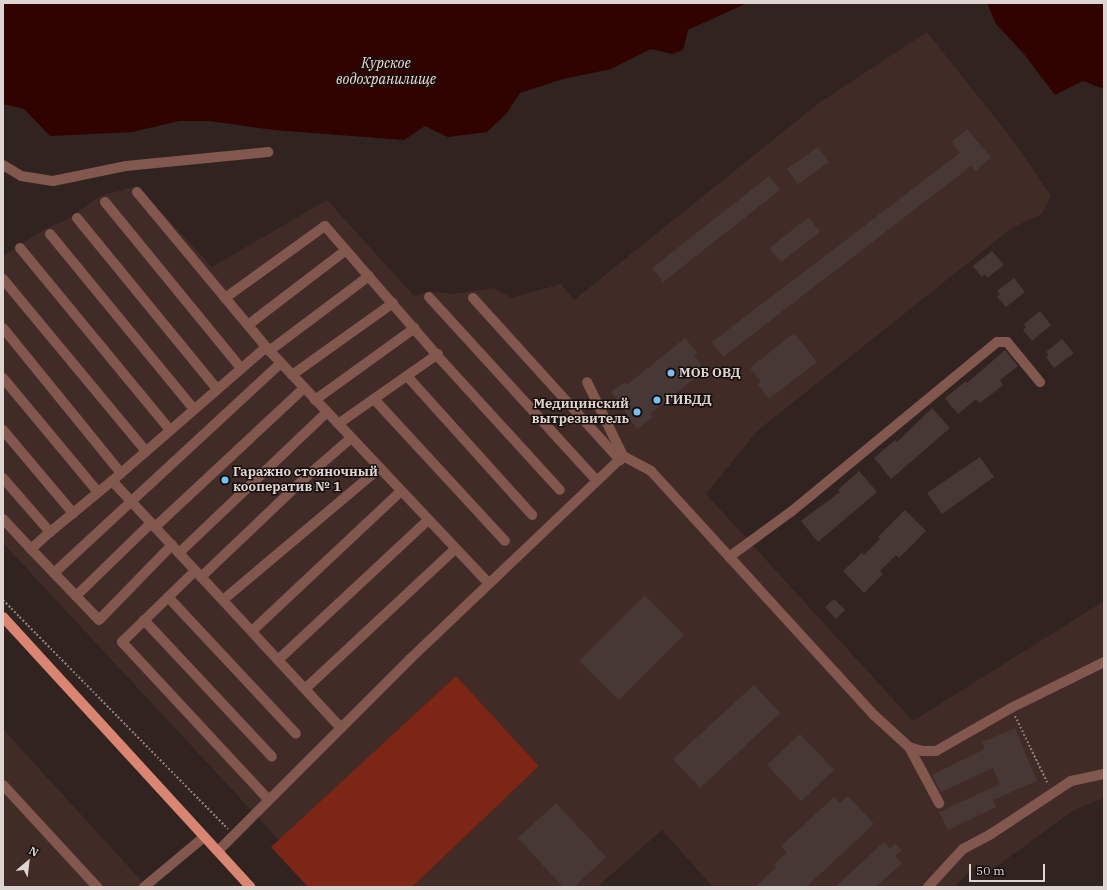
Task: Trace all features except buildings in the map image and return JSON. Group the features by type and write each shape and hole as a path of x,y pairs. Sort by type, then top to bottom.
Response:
{"main road":[{"path":"3,617 250,887"}],"street":[{"path":"3,165 21,176 53,181 126,166 268,152"},
{"path":"137,192 268,349 489,584"},
{"path":"105,202 241,368"},
{"path":"77,218 217,389"},
{"path":"225,298 325,226 560,490"},
{"path":"50,234 194,409"},
{"path":"20,248 170,430"},
{"path":"248,325 346,250"},
{"path":"32,549 241,368 369,276"},
{"path":"3,279 146,451"},
{"path":"429,297 597,481"},
{"path":"473,298 621,458 651,471 874,716 909,747 939,803"},
{"path":"292,375 393,303"},
{"path":"3,328 121,473"},
{"path":"315,400 415,328"},
{"path":"729,557 792,511 997,342 1008,342 1040,382"},
{"path":"338,424 438,354"},
{"path":"54,572 281,363"},
{"path":"407,376 532,515"},
{"path":"3,378 98,492"},
{"path":"587,382 621,458"},
{"path":"76,596 304,388"},
{"path":"374,399 505,541"},
{"path":"3,519 99,620 175,549 327,412"},
{"path":"3,430 73,512"},
{"path":"268,799 122,642 168,597 198,574 351,438"},
{"path":"218,852 268,799 621,458"},
{"path":"223,600 380,468"},
{"path":"3,478 50,532"},
{"path":"112,481 341,728"},
{"path":"252,631 401,491"},
{"path":"278,660 428,520"},
{"path":"305,689 455,549"},
{"path":"168,597 296,734"},
{"path":"144,620 272,757"},
{"path":"909,747 922,751 936,751 1011,708 1104,662"},
{"path":"928,887 963,849 991,834 1071,781 1104,774"},
{"path":"3,785 98,887"},
{"path":"144,887 204,836"}],"path":[{"path":"3,600 234,835"},
{"path":"1011,708 1052,794"}],"shaded area":[{"path":"927,32 1012,139 1051,196 1042,214 1012,228 757,431 706,494 913,721 1104,601 1104,798 1074,810 989,872 977,864 954,887 713,887 662,830 597,887 412,887 539,766 456,676 279,840 3,543 3,256 45,229 68,219 100,196 137,186 212,267 327,200 414,296 430,291 454,294 493,288 512,298 561,284 574,300 819,103"},
{"path":"456,676 539,766 412,887 308,887 271,847"},
{"path":"3,729 147,887 3,887"}],"water":[{"name":"Курское водохранилище","path":"3,3 747,3 688,30 683,50 672,54 651,49 611,69 563,79 520,93 507,113 487,132 448,137 425,126 404,140 274,130 209,121 179,121 132,132 50,136 24,109 3,104"},
{"path":"987,3 1104,3 1104,89 1083,81 1055,95 1024,54 996,24"}],"place":[{"name":"МОБ ОВД","path":"671,373"},
{"name":"ГИБДД","path":"657,400"},
{"name":"Медицинский вытрезвитель","path":"637,412"},
{"name":"Гаражно стояночный кооператив № 1","path":"225,480"}]}
